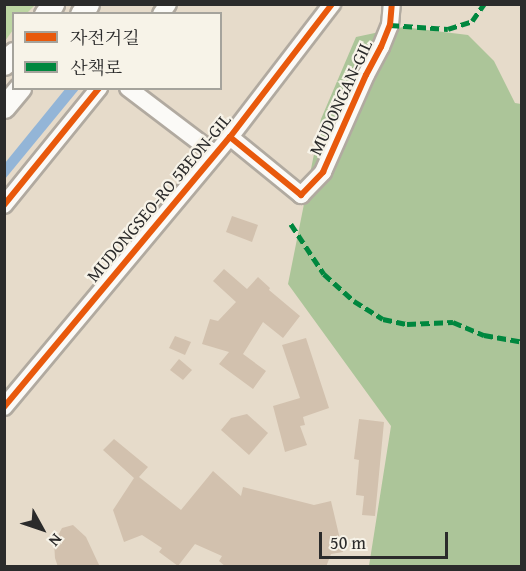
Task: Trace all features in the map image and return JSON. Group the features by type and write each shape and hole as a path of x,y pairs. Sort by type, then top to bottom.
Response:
{"main road":[{"path":"4,107 18,90"}],"street":[{"name":"MUDONGSEO-RO 5BEON-GIL","path":"6,404 230,137 332,4"},
{"name":"MUDONGAN-GIL","path":"230,137 301,195 323,172 361,85 381,47 390,25 392,4"},
{"path":"4,205 97,90"},
{"path":"132,90 215,154"}],"green space":[{"path":"5,4 35,5 28,12 12,12 12,31 5,41"},
{"path":"403,27 468,35 494,61 515,103 521,104 521,566 369,566 391,426 288,284 321,119 356,37"}],"water":[{"path":"64,90 78,90 5,179 5,163"}],"building":[{"path":"232,216 258,225 252,242 226,232"},
{"path":"224,269 247,289 258,277 270,288 269,290 300,316 283,338 263,322 243,354 266,371 253,389 219,364 229,352 202,344 210,319 218,321 236,302 213,281"},
{"path":"175,336 191,342 185,355 169,348"},
{"path":"306,338 329,408 303,417 305,425 300,426 307,445 285,452 273,406 300,398 282,345"},
{"path":"179,359 192,370 183,380 170,370"},
{"path":"247,414 268,433 249,455 221,430 231,418"},
{"path":"359,419 384,422 375,516 362,515 364,496 356,495 359,460 354,459"},
{"path":"114,439 148,467 139,477 181,510 213,471 241,496 243,487 314,505 331,501 343,552 331,554 326,567 226,567 219,561 222,556 195,544 178,566 159,552 162,548 142,535 124,542 113,510 134,478 103,450"},
{"path":"73,525 86,537 100,567 58,567 54,543 62,528"}],"marked path":[{"path":"390,25 448,29 472,21 484,4"},
{"path":"291,224 324,274 354,301 383,319 407,324 453,322 484,335 522,342"}],"cycle path":[{"path":"4,407 230,137 332,4"},
{"path":"230,137 301,195 323,172 366,75 381,47 390,25 392,4"},
{"path":"4,205 97,90"}]}
